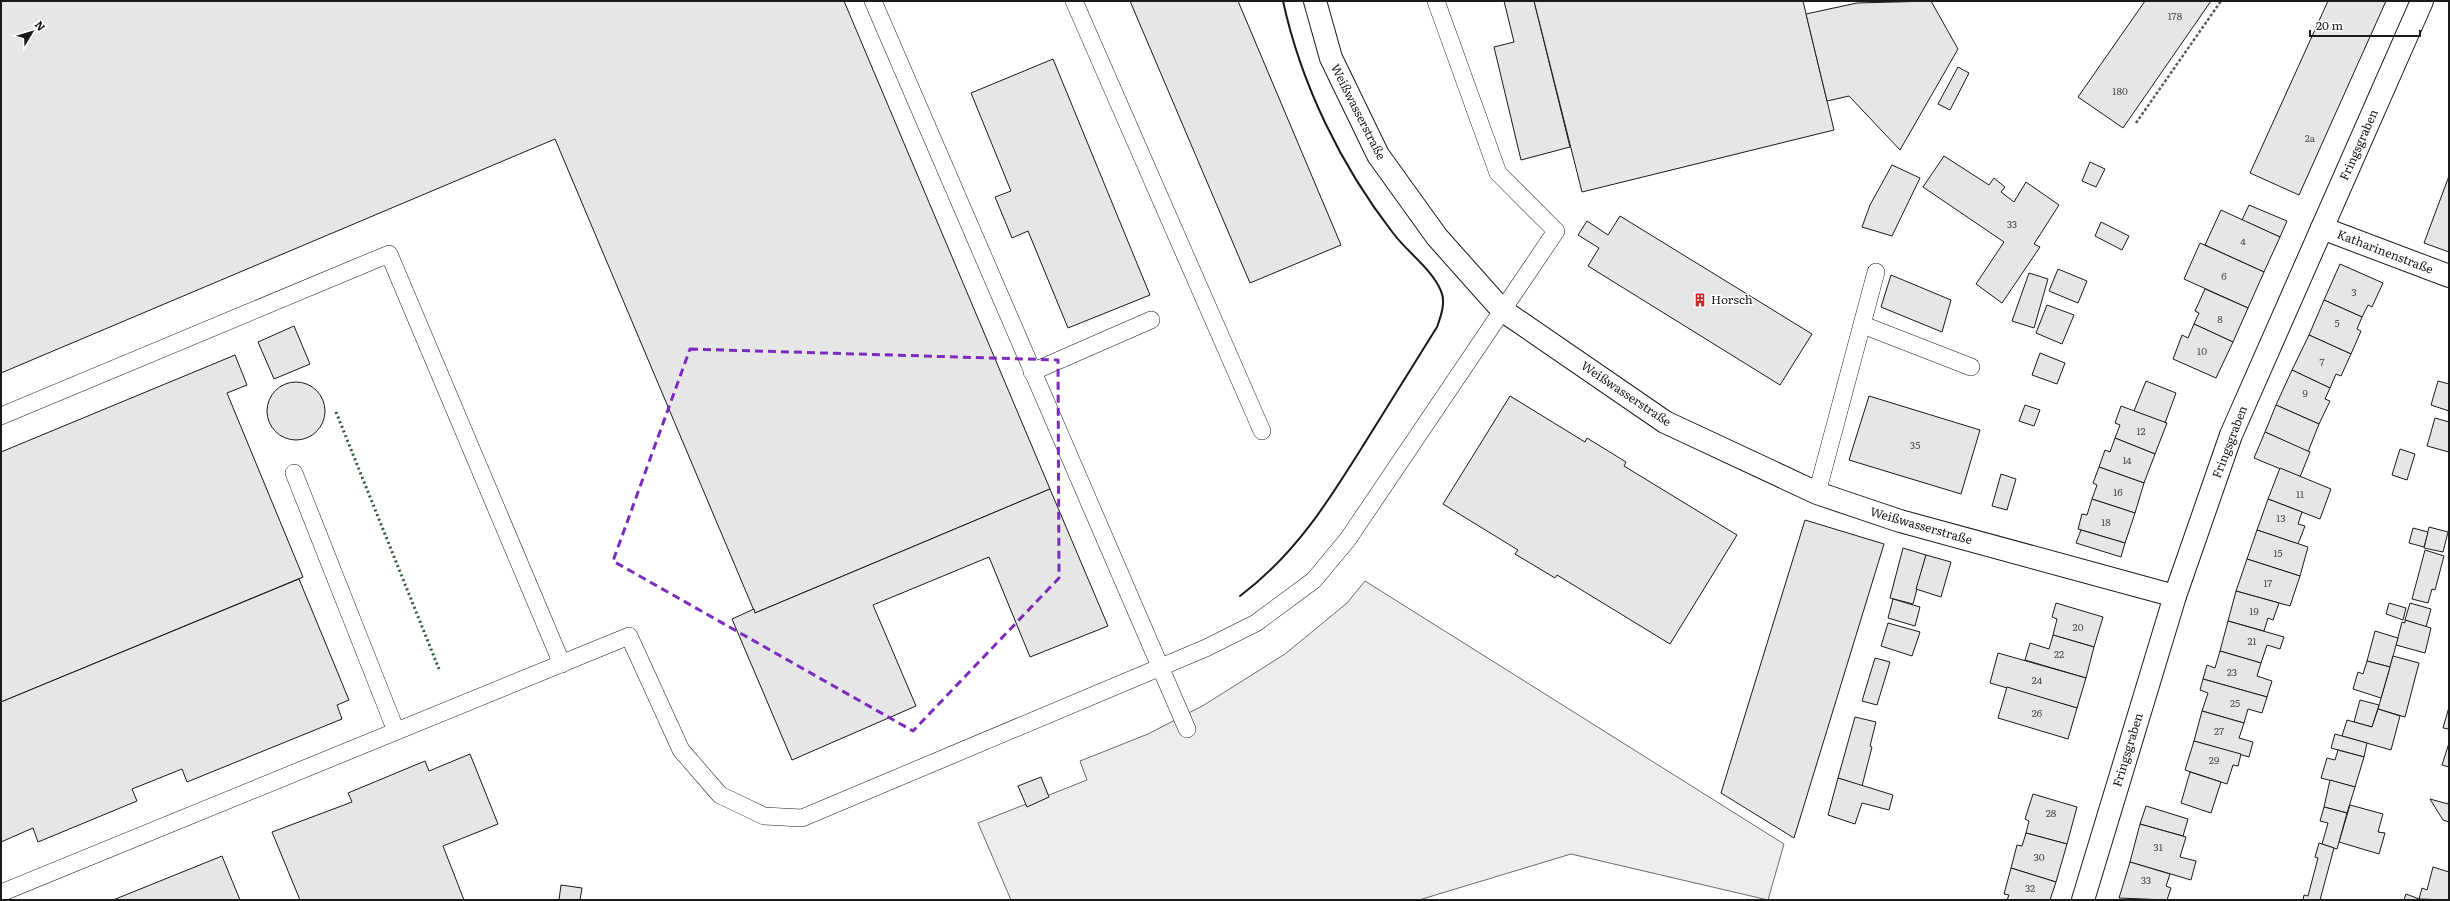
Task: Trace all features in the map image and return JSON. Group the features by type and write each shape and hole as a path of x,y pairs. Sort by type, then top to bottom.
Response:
{"street":[{"name":"Weißwasserstraße","path":"1315,1 1331,58 1378,156 1437,237 1502,310 1665,422 1817,494 1900,521 2175,596"},
{"name":"Fringsgraben","path":"2083,900 2175,596 2231,436 2422,1"},
{"name":"Katharinenstraße","path":"2322,228 2449,276"}],"lane":[{"path":"873,1 1187,729"},
{"path":"1074,1 1262,431"},
{"path":"1,893 629,636 681,750 720,796 764,816 802,818 1161,668 1256,623 1314,580 1348,539 1556,231 1498,173 1436,1"},
{"path":"1,416 389,254 562,664"},
{"path":"1817,494 1876,272"},
{"path":"1032,372 1151,320"},
{"path":"1863,325 1971,367"},
{"path":"294,473 396,731"}],"path":[{"path":"2136,122 2221,1"}],"highlighted area":[{"path":"690,349 1058,360 1059,578 913,731 613,561"}],"shaded area":[{"path":"1365,581 1784,844 1768,900 1571,854 1419,900 1011,900 978,823 1087,780 1080,761 1148,734 1204,705 1285,654 1347,603"}],"building":[{"path":"1,1 844,1 1050,489 755,613 555,139 1,373"},
{"path":"1130,1 1238,1 1341,245 1250,283"},
{"path":"1504,1 1534,1 1570,147 1521,160 1494,47 1514,42"},
{"path":"1534,1 1803,1 1834,130 1582,192"},
{"path":"1931,1 1958,49 1900,150 1849,96 1827,101 1806,14 1857,3"},
{"path":"2145,1 2211,1 2123,128 2078,97"},
{"path":"2328,1 2386,1 2299,195 2250,173"},
{"path":"1053,59 1150,295 1068,328 1028,231 1012,238 995,197 1011,191 971,93"},
{"path":"1958,67 1969,73 1950,110 1938,104"},
{"path":"1944,156 1989,185 1994,178 2005,187 2001,192 2014,202 2026,182 2059,205 2034,244 2040,247 2002,303 1976,284 2004,242 1923,187"},
{"path":"2090,162 2105,169 2096,187 2082,181"},
{"path":"1892,165 1920,178 1892,236 1862,227 1870,205"},
{"path":"2449,176 2449,252 2424,243"},
{"path":"2249,205 2287,221 2280,237 2242,220"},
{"path":"2221,210 2280,237 2264,272 2205,245"},
{"name":"Horsch","path":"1620,216 1812,334 1780,385 1588,266 1599,248 1578,235 1587,221 1608,235"},
{"path":"2101,222 2129,236 2122,250 2095,236"},
{"path":"2200,243 2264,272 2248,308 2184,279"},
{"path":"2340,264 2383,283 2372,307 2368,305 2362,317 2324,300"},
{"path":"2058,269 2087,281 2078,303 2049,291"},
{"path":"2029,273 2048,279 2034,328 2012,321"},
{"path":"1891,275 1951,300 1942,332 1881,307"},
{"path":"2205,289 2248,308 2233,342 2194,324 2199,313 2195,311"},
{"path":"2324,300 2362,317 2357,329 2361,331 2351,354 2309,335"},
{"path":"2047,305 2074,315 2062,344 2036,333"},
{"path":"2194,324 2233,342 2216,378 2173,359 2182,335 2188,338"},
{"path":"294,326 310,364 274,379 258,342"},
{"path":"2309,335 2351,354 2341,376 2336,374 2330,388 2292,370"},
{"path":"2040,353 2065,363 2057,384 2032,375"},
{"path":"235,355 247,385 227,393 303,577 1,702 1,452"},
{"path":"2292,370 2330,388 2325,399 2330,401 2319,424 2276,405"},
{"path":"2146,381 2176,393 2165,423 2134,411"},
{"path":"2438,381 2449,384 2449,411 2431,405"},
{"path":"290,382 302,382 317,390 325,405 325,417 317,432 302,440 290,440 275,432 267,417 267,405 275,390"},
{"path":"1510,396 1585,442 1587,438 1626,462 1624,466 1737,535 1670,644 1557,575 1555,578 1515,554 1518,550 1443,504"},
{"path":"1869,396 1980,430 1961,494 1849,460"},
{"path":"2025,405 2040,410 2034,426 2019,421"},
{"path":"2276,405 2319,424 2308,452 2265,432"},
{"path":"2121,406 2167,423 2155,454 2115,438 2120,425 2115,423"},
{"path":"2435,418 2449,422 2449,452 2427,446"},
{"path":"2265,432 2310,452 2300,477 2254,458"},
{"path":"2115,438 2155,454 2144,483 2099,467 2105,450 2110,452"},
{"path":"2400,449 2415,454 2407,480 2392,475"},
{"path":"2099,467 2144,483 2135,513 2092,499 2097,485 2093,483"},
{"path":"2280,468 2331,489 2320,519 2268,499"},
{"path":"2001,474 2016,479 2007,510 1992,506"},
{"path":"1050,489 1108,626 1030,657 989,557 873,605 916,706 792,760 732,619 754,609 755,613"},
{"path":"2092,499 2135,513 2125,543 2078,529 2082,514 2087,515"},
{"path":"2268,499 2302,512 2298,524 2305,526 2298,544 2257,530"},
{"path":"1805,520 1884,544 1794,838 1721,793"},
{"path":"2429,527 2448,532 2443,552 2424,548"},
{"path":"2413,528 2428,532 2424,547 2409,543"},
{"path":"2081,530 2125,543 2121,557 2076,543"},
{"path":"2257,530 2308,547 2300,576 2247,559"},
{"path":"1903,548 1926,555 1913,604 1890,598"},
{"path":"2425,550 2444,556 2435,590 2432,589 2428,603 2412,599"},
{"path":"1926,555 1951,562 1941,597 1916,589"},
{"path":"2247,559 2300,576 2290,606 2236,591"},
{"path":"299,579 349,700 337,705 342,719 187,782 182,769 132,789 137,801 38,842 33,828 1,842 1,702"},
{"path":"2236,591 2279,603 2273,620 2268,618 2264,631 2228,621"},
{"path":"1893,599 1920,607 1915,626 1888,618"},
{"path":"2056,603 2103,617 2094,647 2053,635 2057,619 2052,617"},
{"path":"2389,603 2406,608 2403,620 2386,614"},
{"path":"2410,603 2431,609 2426,627 2405,620"},
{"path":"2405,620 2431,628 2425,653 2396,645 2402,622 2405,623"},
{"path":"2228,621 2284,637 2280,649 2267,645 2261,663 2220,651"},
{"path":"1888,623 1920,632 1912,656 1881,646"},
{"path":"2375,631 2398,638 2390,667 2367,661"},
{"path":"2053,635 2094,647 2086,678 2025,660 2030,643 2049,649"},
{"path":"2220,651 2261,663 2257,676 2272,681 2267,697 2203,679 2207,665 2215,668"},
{"path":"1998,653 2086,678 2077,708 1990,683"},
{"path":"2393,656 2419,663 2405,717 2378,709"},
{"path":"1875,658 1890,662 1877,705 1862,701"},
{"path":"2367,661 2390,667 2381,698 2353,689 2358,672 2363,674"},
{"path":"2203,679 2267,697 2262,713 2248,709 2244,723 2202,711 2208,693 2200,690"},
{"path":"2007,687 2077,708 2068,739 1998,718"},
{"path":"2360,700 2379,705 2372,727 2354,722"},
{"path":"2449,707 2449,729 2443,728"},
{"path":"2378,709 2400,716 2391,750 2342,736 2347,720 2372,727"},
{"path":"2202,711 2244,723 2239,738 2253,742 2249,757 2194,741"},
{"path":"1855,717 1876,722 1870,746 1872,747 1862,786 1838,778"},
{"path":"2335,734 2367,743 2364,757 2331,748"},
{"path":"2194,741 2241,754 2238,766 2233,765 2227,784 2185,770"},
{"path":"2449,743 2449,767 2442,765"},
{"path":"2338,750 2364,757 2355,787 2321,778 2327,758 2335,760"},
{"path":"470,754 498,824 443,846 464,900 300,900 272,832 352,802 348,793 425,761 429,771"},
{"path":"2190,772 2221,782 2211,813 2181,803"},
{"path":"1041,777 1049,797 1027,807 1018,786"},
{"path":"1838,778 1893,795 1889,810 1862,803 1855,824 1828,815"},
{"path":"2330,780 2355,787 2347,813 2324,807"},
{"path":"2033,794 2077,807 2067,844 2026,833 2029,821 2025,819"},
{"path":"2430,799 2448,804 2449,800 2449,822 2443,820"},
{"path":"2350,805 2383,814 2378,832 2385,833 2379,854 2339,842"},
{"path":"2146,806 2188,819 2183,836 2140,824"},
{"path":"2324,807 2347,813 2337,849 2322,844 2328,823 2320,821"},
{"path":"2140,824 2186,837 2180,857 2196,861 2191,880 2130,862"},
{"path":"2026,833 2067,844 2056,882 2011,868 2017,845 2022,846"},
{"path":"2319,843 2334,848 2320,900 2303,900 2304,895 2308,896 2318,858 2315,857"},
{"path":"222,856 240,900 113,900"},
{"path":"2130,862 2170,874 2166,886 2171,888 2167,900 2119,898"},
{"path":"2433,867 2449,872 2449,900 2419,899 2422,888 2427,890"},
{"path":"2011,868 2056,882 2050,900 2007,900 2009,895 2004,894"},
{"path":"561,885 582,888 580,900 559,900"},
{"path":"2406,894 2422,900 2404,900"}],"hedge":[{"path":"336,412 439,669"}],"wall":[{"path":"1240,596 1260,580 1295,544 1325,504 1353,463 1437,327 1443,304 1441,291 1432,275 1393,233 1356,180 1340,152 1325,123 1300,63 1283,1"}],"place":[{"name":"Horsch","path":"1700,300"}]}
